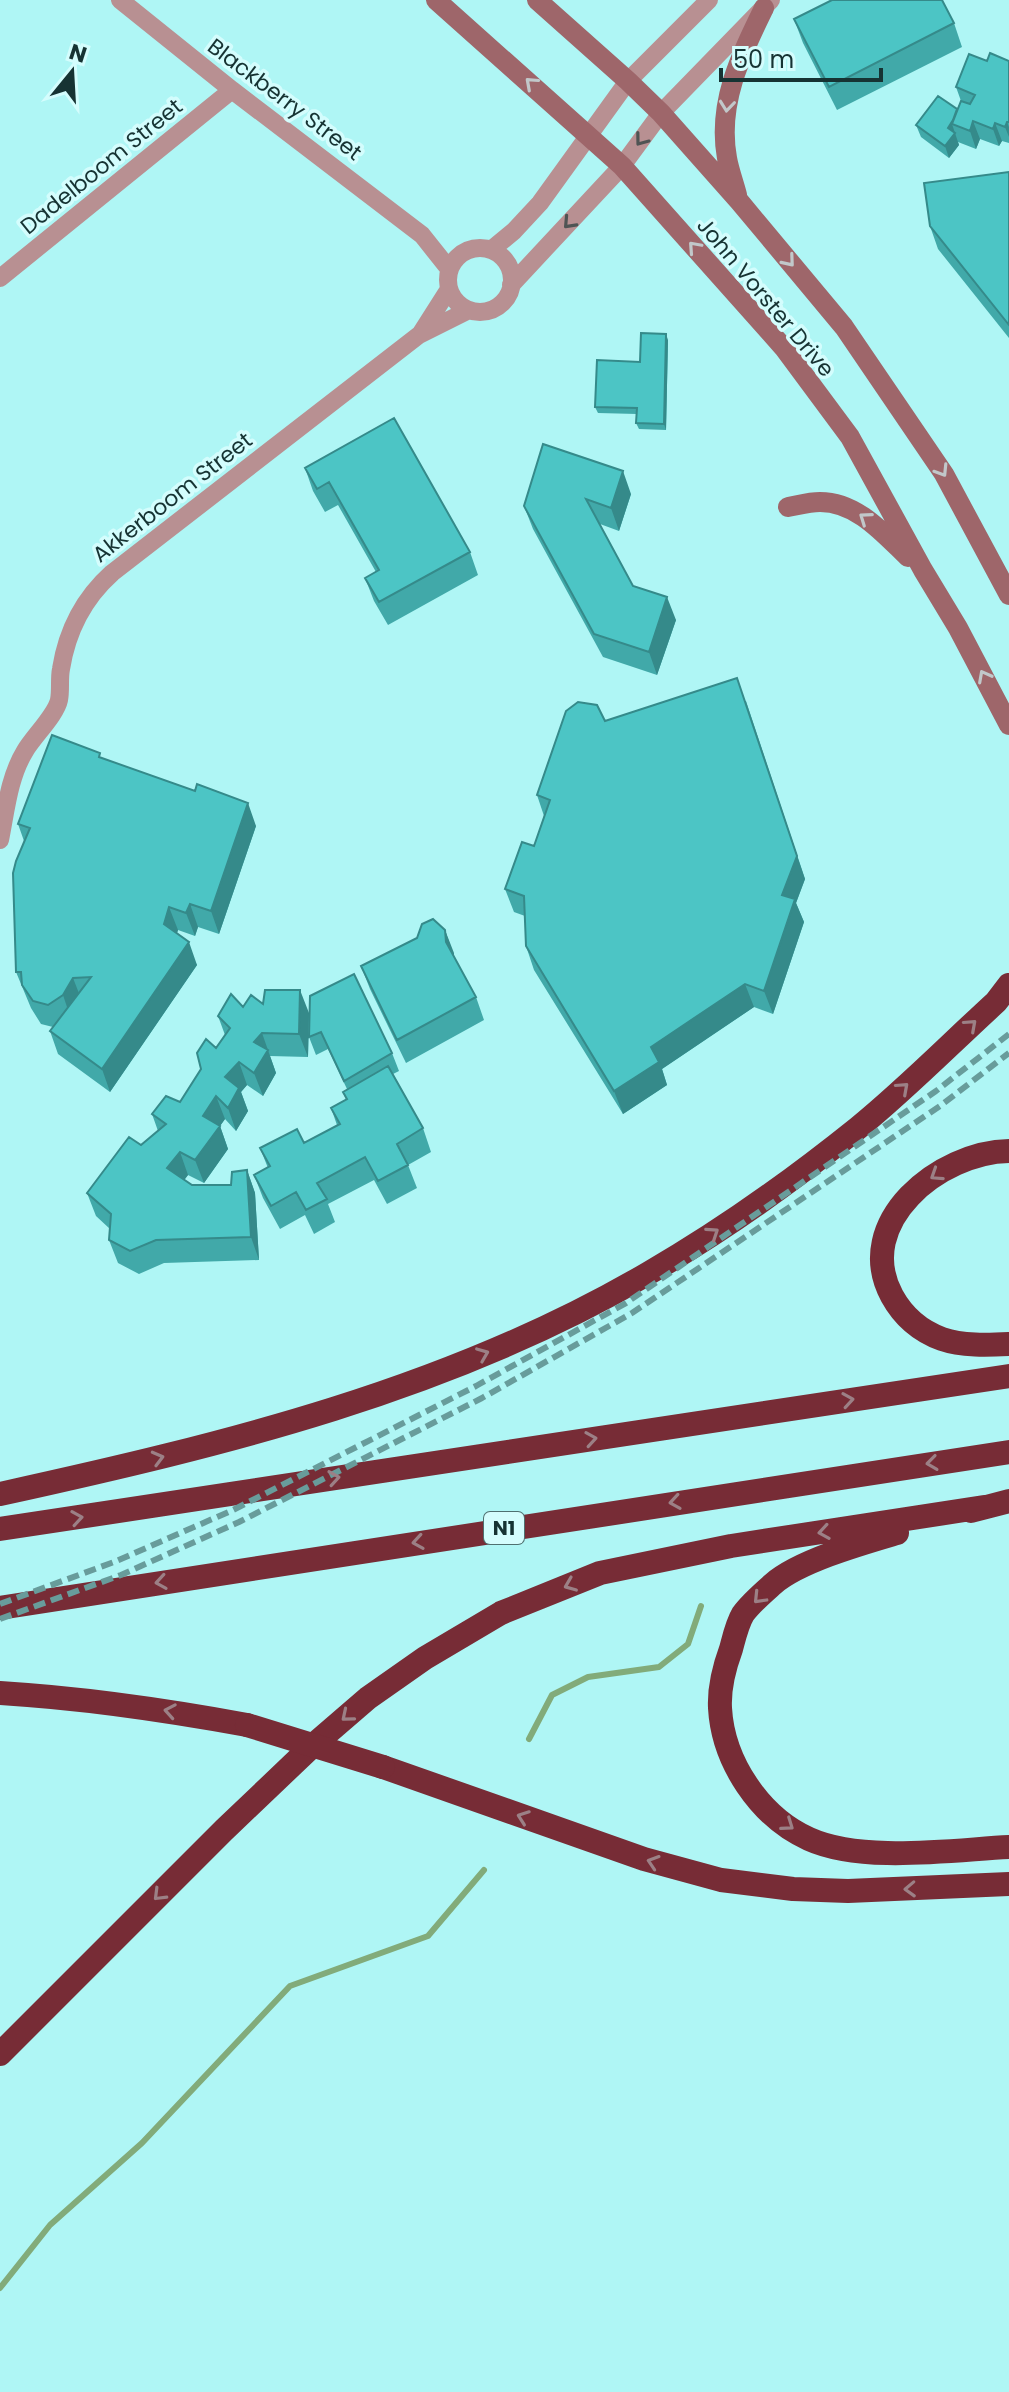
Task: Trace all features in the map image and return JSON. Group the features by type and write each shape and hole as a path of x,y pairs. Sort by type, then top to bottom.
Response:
{"highway":[{"path":"0,1494 123,1467 330,1411 411,1384 545,1328 647,1275 764,1198 859,1127 1005,996"},
{"path":"1009,1151 987,1153 954,1165 926,1182 905,1200 897,1210 885,1238 882,1269 886,1285 903,1313 925,1331 955,1342 1009,1344"},
{"path":"0,1529 1009,1376"},
{"name":"N1","path":"0,1608 1009,1452"},
{"path":"1009,1501 876,1539 816,1560 776,1581 743,1615 725,1665 720,1691 720,1710 733,1762 751,1790 783,1823 808,1838 828,1846 877,1852 1009,1847"},
{"path":"0,2054 310,1748 368,1698 425,1658 501,1613 600,1573 731,1546 984,1507"},
{"path":"0,1693 114,1703 247,1725 383,1767 656,1863 721,1880 793,1889 848,1891 1002,1886"}],"main road":[{"name":"John Vorster Drive","path":"436,0 622,166 784,348 850,437 1009,725"},
{"name":"John Vorster Drive","path":"537,0 661,113 844,327 944,474 1009,595"},
{"path":"739,201 727,157 725,128 728,95 741,56 768,4"},
{"path":"788,507 824,502 853,510 883,532 923,570"}],"street":[{"name":"Blackberry Street","path":"120,0 422,235 462,253"},
{"path":"491,250 528,218 628,81 709,0"},
{"path":"511,285 622,166 661,113 768,4"},
{"name":"Dadelboom Street","path":"0,278 232,90"},
{"name":"Blackberry Street","path":"422,235 449,269"},
{"path":"481,248 491,250 507,263 511,274 508,296 492,310 469,310 460,305 449,289 449,269 462,253 481,248"},
{"name":"Akkerboom Street","path":"419,335 449,289"},
{"name":"Akkerboom Street","path":"0,840 15,773 25,751 59,702 64,651 70,632 89,597 112,573 419,335 469,310"}],"building":[{"path":"832,0 942,0 954,23 829,87 794,19"},
{"path":"990,53 1009,61 1009,122 1005,127 995,123 993,129 973,121 970,131 952,124 961,101 970,104 975,95 956,87 969,54 987,61"},
{"path":"938,96 957,109 948,128 955,133 945,146 916,125"},
{"path":"1009,172 1009,325 930,226 924,183"},
{"path":"641,333 666,334 664,424 636,423 637,408 595,407 597,360 640,362"},
{"path":"394,418 470,552 379,602 365,578 379,570 329,482 317,489 305,468"},
{"path":"543,444 623,471 611,508 586,499 633,586 667,597 649,652 594,634 524,506"},
{"path":"737,678 797,856 782,895 795,899 764,991 745,984 651,1047 659,1062 614,1091 526,946 524,896 505,889 522,842 534,846 550,800 537,795 566,711 578,702 597,705 605,721"},
{"path":"52,735 100,753 99,757 195,791 197,784 248,803 211,911 190,904 186,913 169,907 164,924 189,942 102,1069 50,1031 91,977 73,978 63,995 48,1005 33,1001 22,985 21,972 16,972 13,873 30,828 18,824"},
{"path":"433,919 445,930 446,942 476,997 397,1040 361,966 417,938 422,924"},
{"path":"354,974 392,1053 344,1081 321,1032 309,1037 310,996"},
{"path":"265,990 300,990 299,1034 262,1033 254,1042 268,1050 254,1073 239,1062 225,1077 239,1088 228,1108 216,1096 203,1116 220,1126 195,1160 180,1152 167,1168 192,1185 231,1185 232,1172 247,1170 251,1237 156,1240 130,1251 109,1240 111,1214 87,1193 129,1137 141,1145 166,1124 152,1114 166,1096 180,1102 201,1069 197,1053 206,1039 216,1048 230,1028 218,1016 231,994 243,1007 251,995 263,1004"},
{"path":"388,1066 423,1128 397,1144 408,1165 378,1181 365,1157 317,1183 327,1199 306,1210 296,1192 271,1206 254,1175 270,1166 260,1148 297,1129 304,1143 340,1124 331,1108 347,1099 343,1092"}],"waterway":[{"path":"529,1739 552,1695 588,1677 659,1667 688,1644 701,1606"},
{"path":"0,2288 50,2225 142,2143 290,1986 428,1936 484,1870"}],"railway":[{"path":"0,1604 114,1562 233,1510 476,1386 626,1303 936,1091 1009,1034"},
{"path":"0,1619 121,1575 239,1522 482,1398 632,1313 940,1106 1009,1053"}]}
